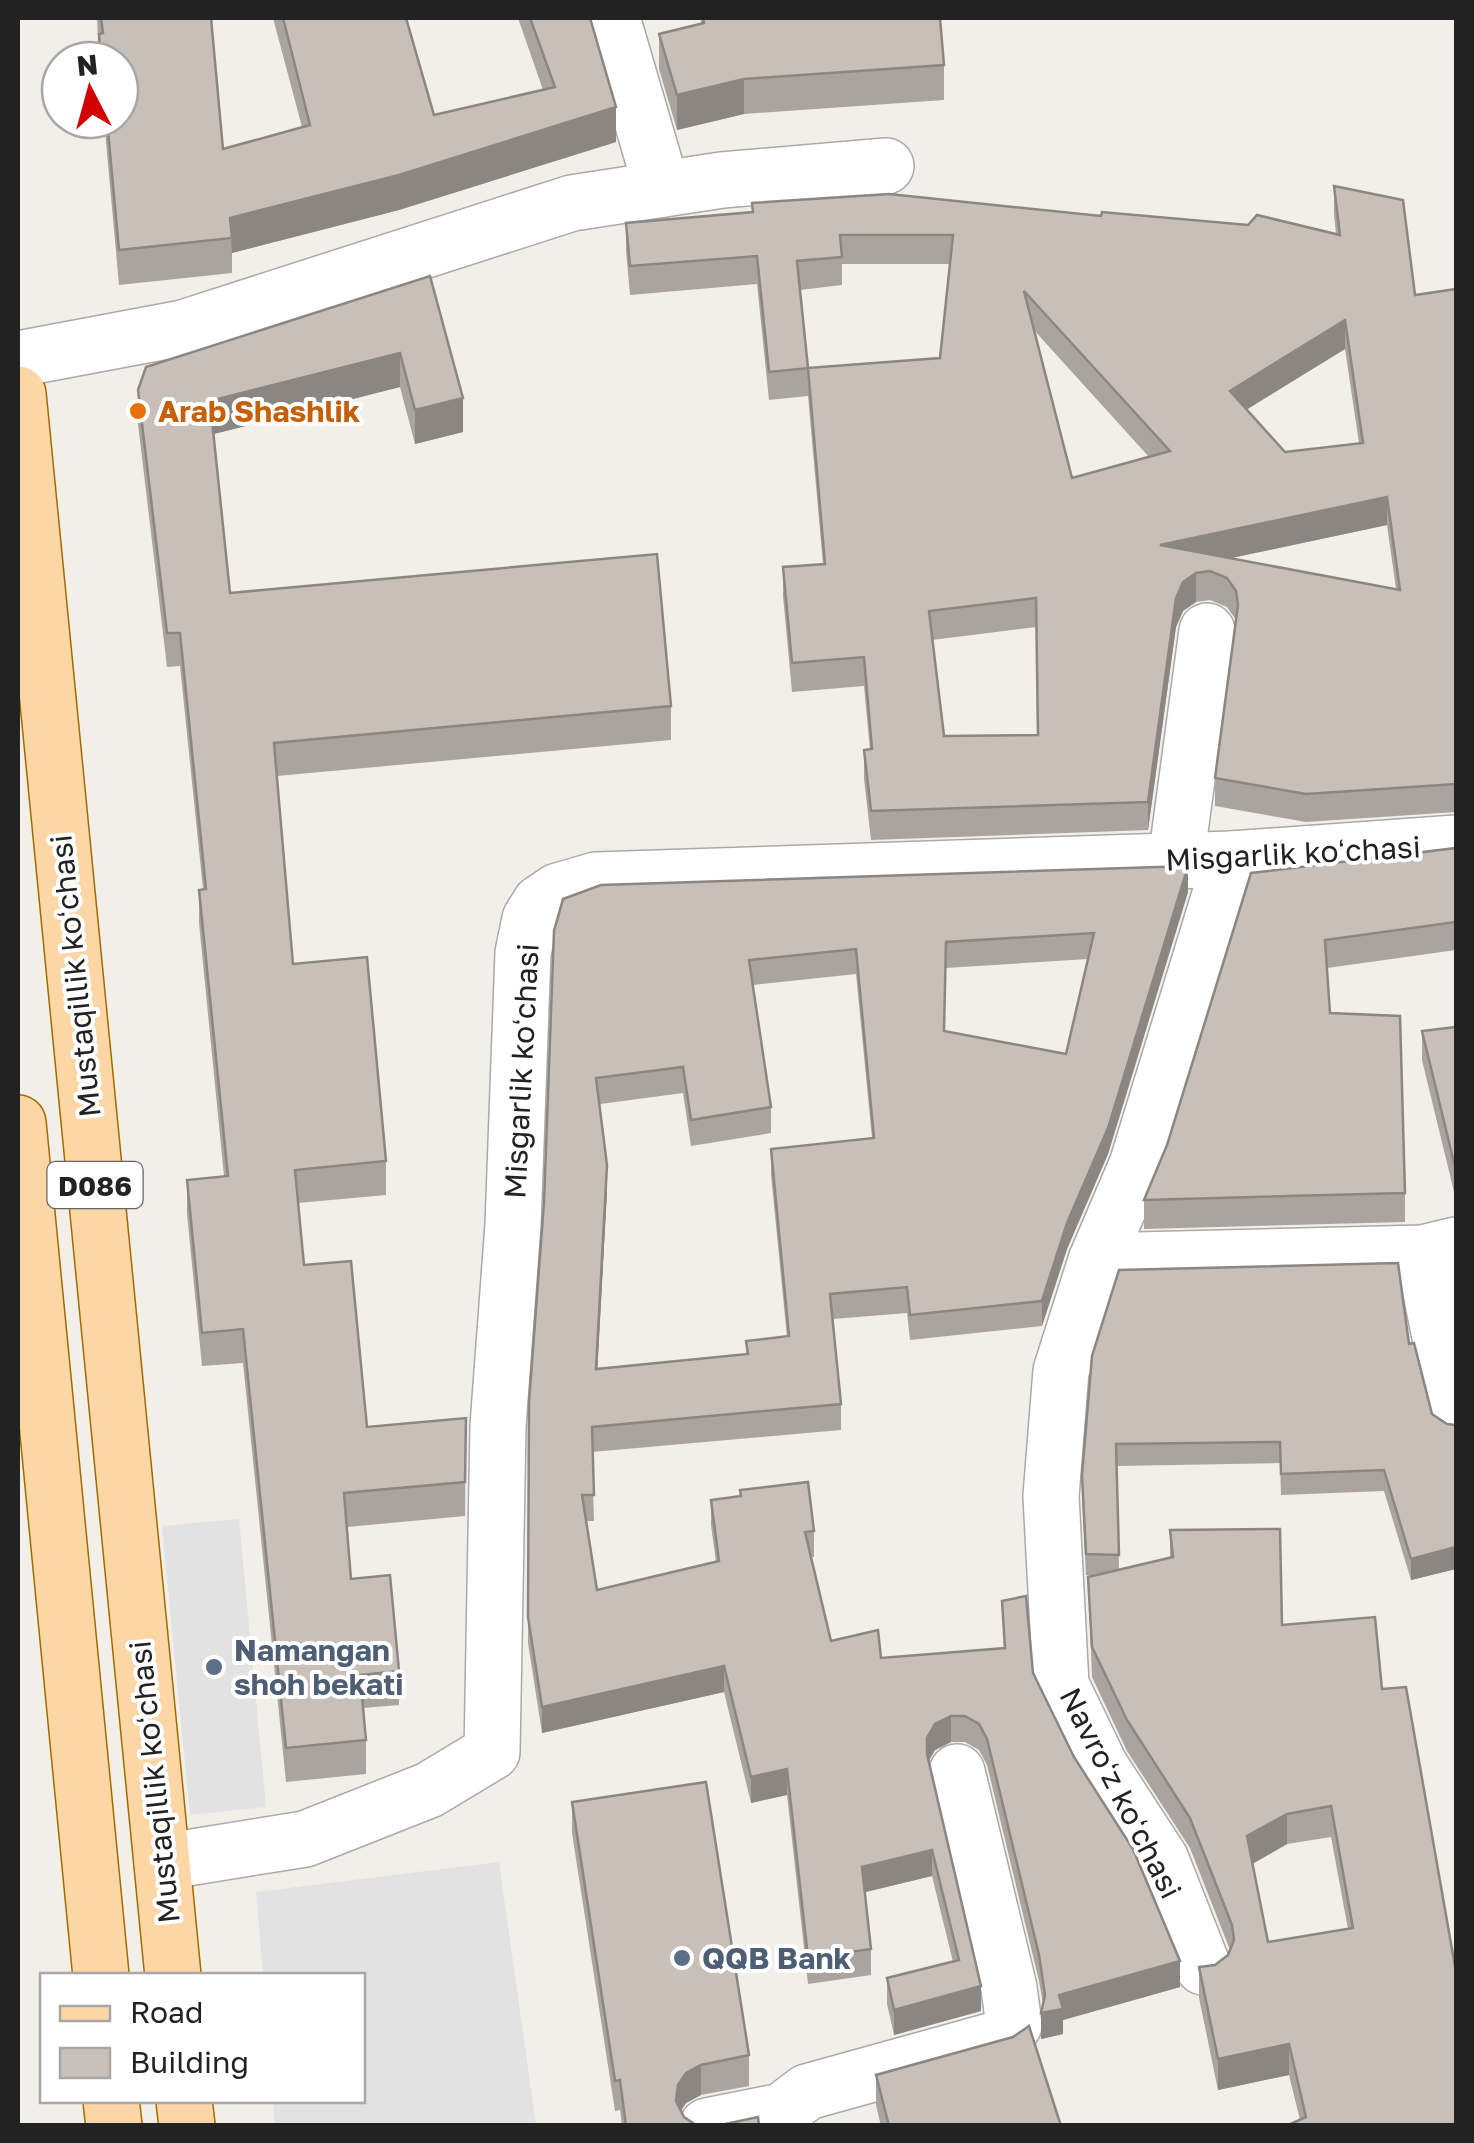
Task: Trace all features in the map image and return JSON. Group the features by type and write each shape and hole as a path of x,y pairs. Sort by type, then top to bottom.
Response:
{"main road":[{"name":"Mustaqillik koʻchasi","path":"18,394 172,1973"},
{"name":"D086","path":"18,1123 101,1973"}],"street":[{"path":"612,18 662,189"},
{"path":"18,359 183,328 572,203 662,189 886,166"},
{"path":"1176,860 1206,631"},
{"name":"Misgarlik koʻchasi","path":"162,1862 305,1839 429,1790 492,1752 498,1426 513,1226 520,1005 530,919 540,903 558,891 596,880 1231,859 1456,843"},
{"name":"Navroʻz koʻchasi","path":"1203,1967 1161,1860 1100,1766 1062,1685 1050,1496 1061,1371 1096,1261 1137,1165 1231,859"},
{"path":"1096,1261 1440,1249 1456,1416"},
{"path":"707,2126 782,2111 807,2092 1005,2037 1014,2025 1009,1988 957,1772"}],"shaded area":[{"name":"Namangan shoh bekati","path":"239,1519 266,1807 190,1815 162,1526"},
{"path":"499,1862 536,2125 275,2125 273,2103 365,2103 365,1973 263,1973 256,1892"}],"building":[{"path":"101,18 211,18 223,149 310,125 283,18 406,18 434,115 555,87 530,18 590,18 616,107 399,175 230,218 232,238 119,250 109,140 140,140 140,40 99,40 99,34 103,33"},
{"path":"703,18 940,18 944,65 744,79 677,95 659,34 704,23"},
{"path":"1334,186 1403,200 1415,295 1456,289 1456,784 1306,794 1215,778 1238,605 1236,591 1227,578 1210,571 1196,573 1183,582 1176,598 1148,802 871,811 864,750 872,749 864,657 792,663 783,567 825,564 808,368 769,372 757,256 630,266 626,223 753,212 752,203 889,194 1101,216 1102,212 1248,225 1257,215 1340,235","holes":["840,235 953,235 940,358 808,368 797,261 842,257","1024,291 1170,451 1072,478","1345,320 1363,443 1285,452 1230,391","1387,497 1400,590 1160,545","1036,598 1038,735 944,736 929,611"]},
{"path":"430,276 463,398 415,410 400,353 210,401 230,593 657,554 671,706 274,743 293,964 367,957 386,1161 295,1170 304,1265 351,1261 367,1427 466,1418 465,1482 344,1493 351,1579 390,1575 399,1671 360,1675 366,1740 286,1748 243,1329 202,1333 187,1180 228,1176 199,890 206,889 180,633 167,633 138,390 146,367"},
{"path":"1456,848 1456,922 1325,940 1330,1013 1400,1016 1405,1193 1144,1200 1167,1145 1251,873"},
{"path":"1188,866 1108,1128 1067,1223 1042,1301 910,1315 907,1287 830,1294 841,1404 592,1427 594,1495 582,1495 597,1590 719,1561 711,1500 741,1496 740,1490 808,1482 814,1531 805,1532 831,1641 878,1630 881,1658 1005,1648 1002,1601 1026,1596 1033,1673 1074,1757 1133,1849 1180,1961 1059,1995 1063,2009 1041,2013 1045,1995 1039,1955 987,1739 979,1724 965,1716 951,1716 935,1724 927,1738 927,1754 981,1986 894,2010 887,1978 959,1960 932,1850 862,1867 871,1949 808,1958 787,1769 751,1777 724,1666 542,1707 528,1617 529,1402 544,1202 554,931 563,899 601,885","holes":["1094,933 1066,1054 944,1031 946,942","856,949 874,1138 771,1149 789,1336 746,1341 748,1354 596,1369 607,1165 596,1078 683,1067 691,1120 771,1107 749,960"]},
{"path":"1456,1027 1456,1171 1422,1031"},
{"path":"1398,1263 1409,1344 1414,1343 1432,1414 1456,1425 1456,1547 1411,1559 1384,1470 1281,1474 1280,1442 1116,1444 1119,1555 1086,1554 1082,1475 1092,1356 1119,1270"},
{"path":"1280,1529 1282,1625 1375,1617 1382,1689 1406,1687 1456,1972 1456,2126 1286,2126 1306,2117 1289,2044 1218,2059 1199,1967 1215,1965 1228,1955 1234,1940 1232,1925 1190,1818 1127,1720 1092,1647 1088,1577 1173,1557 1170,1530","holes":["1331,1806 1353,1928 1268,1942 1247,1836 1287,1814"]},
{"path":"706,1782 749,2055 701,2065 686,2073 678,2085 676,2101 684,2117 705,2126 626,2126 620,2080 615,2081 572,1802"},
{"path":"1029,2026 1061,2126 889,2126 876,2075 1013,2037"},
{"path":"758,2117 759,2126 716,2126"}],"place":[{"name":"Arab Shashlik","path":"138,411"},
{"name":"Namangan shoh bekati","path":"214,1667"},
{"name":"QQB Bank","path":"682,1958"}]}
